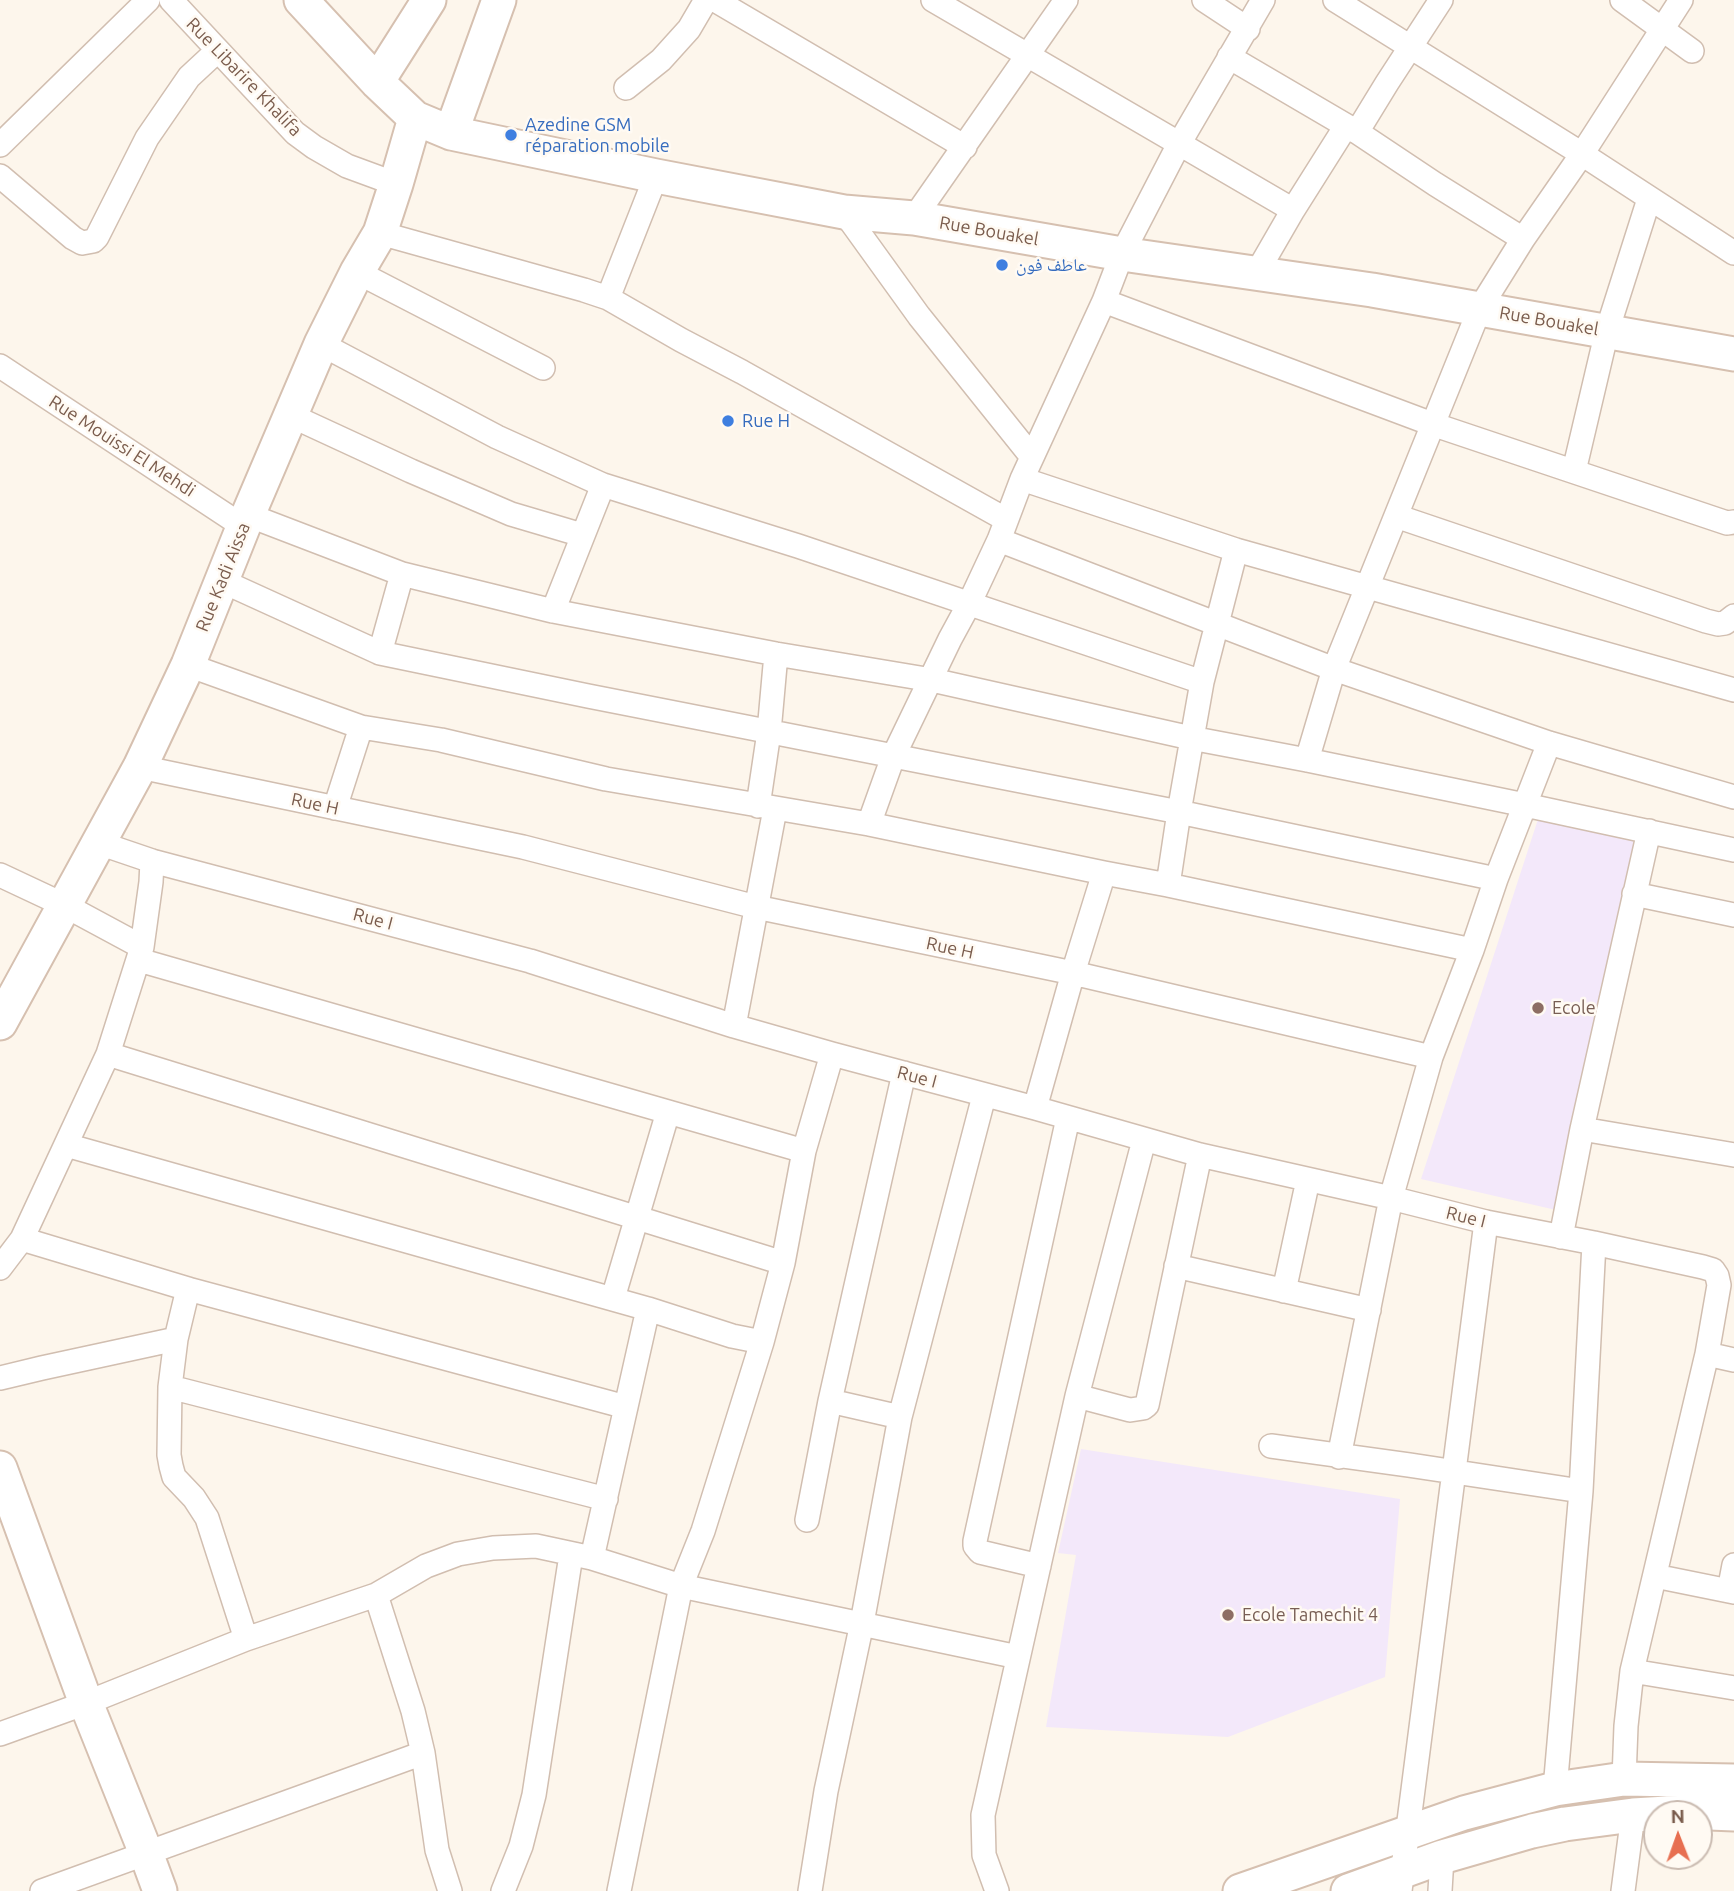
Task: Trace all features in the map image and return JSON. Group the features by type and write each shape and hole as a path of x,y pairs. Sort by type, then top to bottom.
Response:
{"main road":[{"path":"301,0 377,82 415,118"},
{"path":"377,82 429,0"},
{"path":"451,133 499,0"},
{"name":"Rue Bouakel","path":"415,118 451,133 844,212 914,218 1122,254 1372,290 1734,355"},
{"name":"Rue Kadi Aissa","path":"5,1001 99,843 140,767 188,665 321,344 380,233 415,118"},
{"path":"0,1468 86,1703 160,1891"},
{"path":"1240,1891 1464,1813 1555,1789 1624,1779 1734,1781"},
{"path":"1348,1891 1402,1881 1442,1857 1565,1824 1633,1815 1685,1812 1734,1814"}],"street":[{"path":"0,145 148,0"},
{"name":"Rue Libarire Khalifa","path":"171,0 295,133 347,166 396,184"},
{"path":"626,89 661,60 689,29 706,0"},
{"path":"715,0 965,147"},
{"path":"933,0 1293,210"},
{"path":"914,218 1066,0"},
{"path":"1203,0 1248,29"},
{"path":"870,824 893,757 969,604 1022,478 1104,301 1122,254 1179,144 1263,0"},
{"path":"1335,0 1582,154 1734,253"},
{"path":"1256,274 1293,210 1441,0"},
{"path":"1622,0 1692,51"},
{"path":"1307,760 1334,669 1480,309 1523,239 1582,154 1681,0"},
{"path":"0,176 62,228 82,243 88,243 97,237 147,138 189,77 217,51"},
{"path":"1229,57 1352,129 1523,239"},
{"path":"608,298 656,176"},
{"path":"1574,471 1607,331 1649,199"},
{"path":"844,212 919,316 1032,457"},
{"path":"380,233 608,298 742,372 1002,529 1216,622 1334,669 1549,743 1734,797"},
{"path":"357,272 542,368"},
{"path":"1104,301 1432,424 1727,523 1734,522"},
{"path":"321,344 497,437 603,485 798,545 1202,682"},
{"name":"Rue Mouissi El Mehdi","path":"0,366 246,521 402,574 553,611 776,654 932,680 1191,738 1734,850"},
{"path":"292,416 512,514 582,535"},
{"path":"1022,478 1236,550 1734,690"},
{"path":"553,611 603,485"},
{"path":"1396,516 1706,621 1725,623 1734,616"},
{"path":"1168,885 1202,682 1236,550"},
{"path":"380,653 402,574"},
{"path":"222,581 380,653 1179,812 1496,879"},
{"path":"734,1026 756,907 767,808 769,732 776,654"},
{"path":"188,665 362,727 441,740 606,779 870,824 1472,950"},
{"path":"335,808 362,727"},
{"path":"1339,1457 1391,1198 1431,1057 1549,743"},
{"name":"Rue H","path":"140,767 523,847 756,907 1073,974 1431,1057"},
{"path":"1561,1237 1648,831"},
{"name":"Rue I","path":"99,843 152,861 530,961 734,1026 1200,1155 1391,1198 1486,1223 1594,1243 1713,1270 1718,1285 1707,1354"},
{"path":"0,1268 22,1239 108,1054 141,954 152,861"},
{"path":"1035,1108 1104,873"},
{"path":"0,875 64,905 141,954 804,1151"},
{"path":"1634,894 1734,915"},
{"path":"108,1054 783,1263"},
{"path":"619,1891 681,1586 703,1531 762,1342 783,1263 804,1151 832,1054"},
{"path":"807,1520 830,1401 904,1073"},
{"path":"810,1891 900,1417 984,1096"},
{"path":"613,1298 668,1112"},
{"path":"1039,1566 980,1552 975,1541 1068,1118"},
{"path":"1582,1129 1734,1155"},
{"path":"997,1891 984,1855 982,1815 1077,1396 1144,1140"},
{"path":"66,1145 613,1298 732,1336 762,1342"},
{"path":"1077,1396 1130,1410 1147,1405 1200,1155"},
{"path":"1284,1291 1308,1180"},
{"path":"1402,1881 1486,1223"},
{"path":"22,1239 188,1289 626,1407"},
{"path":"1555,1789 1581,1491 1594,1243"},
{"path":"1176,1266 1369,1310"},
{"path":"188,1289 176,1339 170,1387 169,1455 174,1477 194,1497 207,1518 246,1639"},
{"path":"503,1891 521,1846 534,1795 582,1557 606,1499 648,1309"},
{"path":"0,1378 176,1339"},
{"path":"1624,1779 1632,1671 1707,1354 1734,1360"},
{"path":"170,1387 606,1499"},
{"path":"830,1401 900,1417"},
{"path":"1271,1446 1581,1491"},
{"path":"0,1734 246,1639 376,1595 426,1566 458,1554 493,1548 536,1546 681,1586 1018,1657"},
{"path":"1656,1576 1731,1592 1734,1565"},
{"path":"376,1595 413,1711 423,1754 437,1850 450,1891"},
{"path":"1632,1671 1734,1689"},
{"path":"42,1891 423,1754"},
{"path":"1623,1891 1633,1815"},
{"path":"1440,1891 1442,1857"}],"shaded area":[{"name":"Ecole","path":"1541,810 1636,837 1556,1210 1421,1179"},
{"name":"Ecole Tamechit 4","path":"1081,1449 1400,1499 1385,1677 1228,1737 1046,1727 1076,1555 1058,1553"}],"place":[{"name":"Azedine GSM réparation mobile","path":"511,135"},
{"name":"عاطف فون","path":"1002,265"},
{"name":"Rue H","path":"728,421"},
{"name":"Ecole","path":"1538,1008"},
{"name":"Ecole Tamechit 4","path":"1228,1615"}]}
